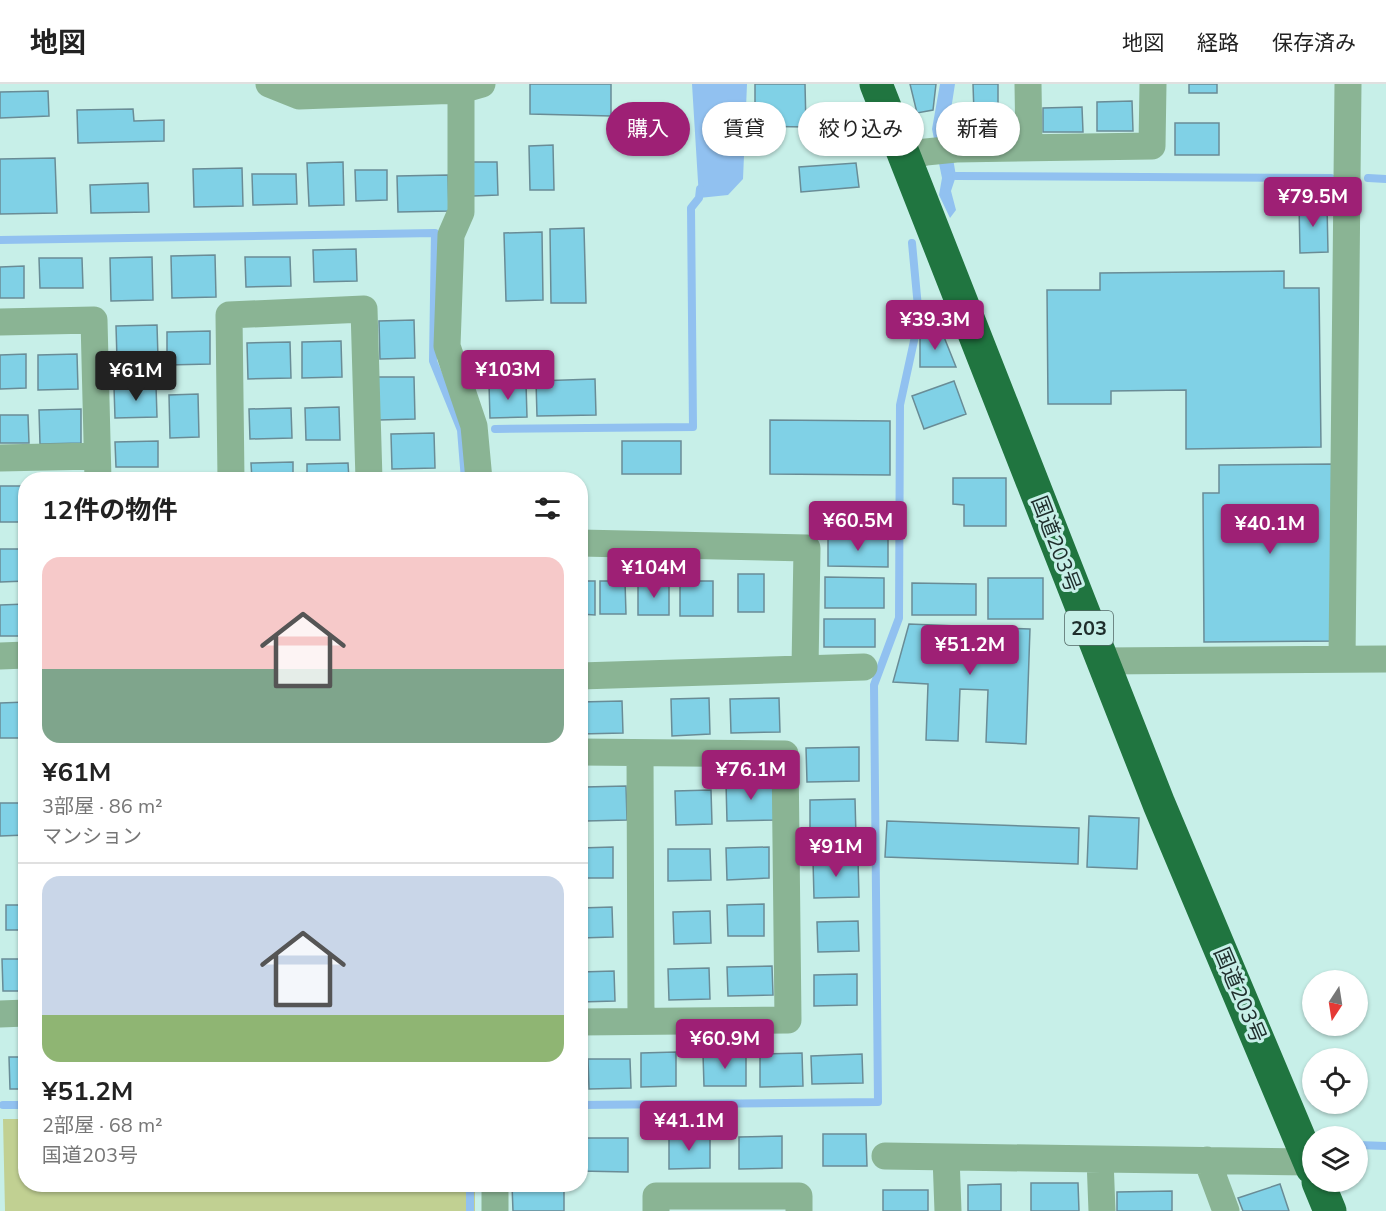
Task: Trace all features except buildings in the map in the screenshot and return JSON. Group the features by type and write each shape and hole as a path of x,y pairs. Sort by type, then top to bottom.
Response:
{"highway":[{"name":"国道203号","path":"876,84 886,102"},
{"name":"国道203号","path":"917,156 1102,661 1159,804 1302,1145"},
{"name":"国道203号","path":"1322,1192 1330,1211"}],"street":[{"path":"268,84 299,96 471,87 461,212 451,235 447,346 474,426 478,472"},
{"path":"1028,84 1029,148"},
{"path":"924,153 956,149 1152,146 1153,84"},
{"path":"1342,659 1348,84"},
{"path":"231,472 229,315 364,309 369,472"},
{"path":"0,322 94,320 98,468 0,458"},
{"path":"588,543 807,548 805,669"},
{"path":"0,656 18,656"},
{"path":"1102,661 1386,659"},
{"path":"588,676 864,667"},
{"path":"588,752 785,754 788,1009 788,1020 588,1022"},
{"path":"640,753 641,1021"},
{"path":"0,1014 18,1014"},
{"path":"885,1156 1207,1160 1302,1170"},
{"path":"946,1157 948,1211"},
{"path":"1100,1159 1102,1211"},
{"path":"1207,1160 1226,1211"},
{"path":"495,1192 495,1211"},
{"path":"656,1211 656,1196 799,1196 799,1211"}],"green space":[{"path":"3,1119 18,1119 18,1192 475,1192 475,1211 5,1211"}],"water":[{"path":"692,84 747,84 746,102 702,102 702,156 744,156 743,179 728,195 699,198"},
{"path":"940,84 955,84 952,102 937,102"},
{"path":"936,106 936,149 932,129"},
{"path":"938,156 953,156 956,176 951,191 956,210 950,218 939,195 942,178"}],"waterway":[{"path":"956,176 1331,178"},
{"path":"1368,178 1386,179"},
{"path":"495,429 693,427 691,208 699,198 700,189"},
{"path":"0,240 435,233 433,361 461,430 464,472"},
{"path":"588,1105 878,1102 874,685 899,618 900,405 919,318 912,243"},
{"path":"3,1105 18,1105"},
{"path":"1368,1145 1386,1146"},
{"path":"470,1192 470,1211"}]}
